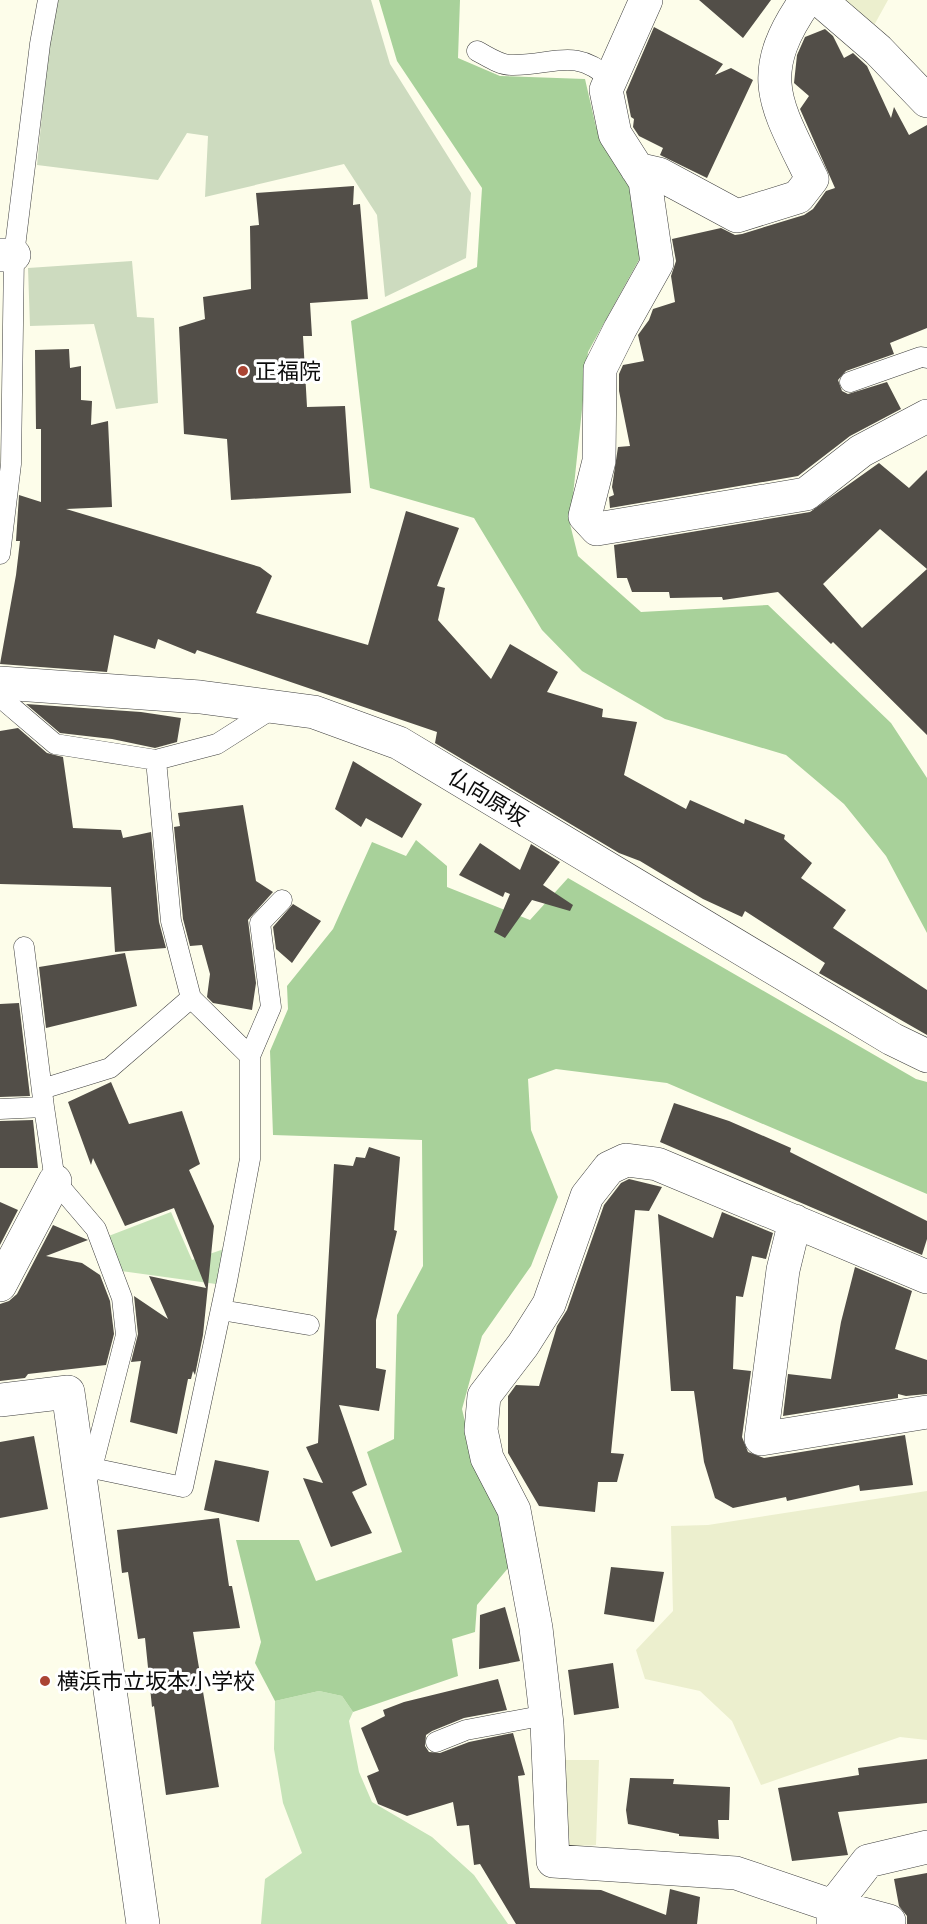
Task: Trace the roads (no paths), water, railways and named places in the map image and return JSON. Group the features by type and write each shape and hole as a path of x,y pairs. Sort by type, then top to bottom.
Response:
{"street":[{"path":"646,0 606,90 615,135 645,181 657,263 600,369 599,461 585,516 597,529 806,494 861,451 927,416"},
{"path":"637,169 659,174 737,216 798,197 812,179 779,110 773,68 786,28 806,0"},
{"path":"820,0 879,50 927,101"},
{"name":"仏向原坂","path":"0,683 200,697 314,712 399,743 892,1039 927,1056"},
{"path":"889,1921 833,1915 736,1873 553,1861 546,1714 536,1628 514,1510 487,1458 481,1430 484,1396 523,1345 549,1304 587,1196 609,1168 626,1160 657,1164 927,1277"},
{"path":"0,1285 55,1181"},
{"path":"795,1221 783,1270 761,1439 927,1412"},
{"path":"0,1400 68,1392 87,1479 143,1924"},
{"path":"833,1915 868,1861 927,1846"}],"lane":[{"path":"0,554 11,464 7,255 48,0"},
{"path":"477,51 510,65 558,60 594,64 610,79"},
{"path":"850,381 921,357 927,358"},
{"path":"0,697 55,744 156,760 217,744 275,707"},
{"path":"156,760 171,921 191,998 250,1056"},
{"path":"24,947 55,1181 96,1229 122,1298 126,1335 87,1479 183,1487 221,1310 250,1159 250,1056 271,1007 260,923 282,900"},
{"path":"0,1110 43,1098 110,1068 191,998"},
{"path":"221,1310 309,1325"},
{"path":"436,1742 466,1730 546,1714"}],"place":[{"name":"正福院","path":"243,371"},
{"name":"横浜市立坂本小学校","path":"45,1681"}]}
